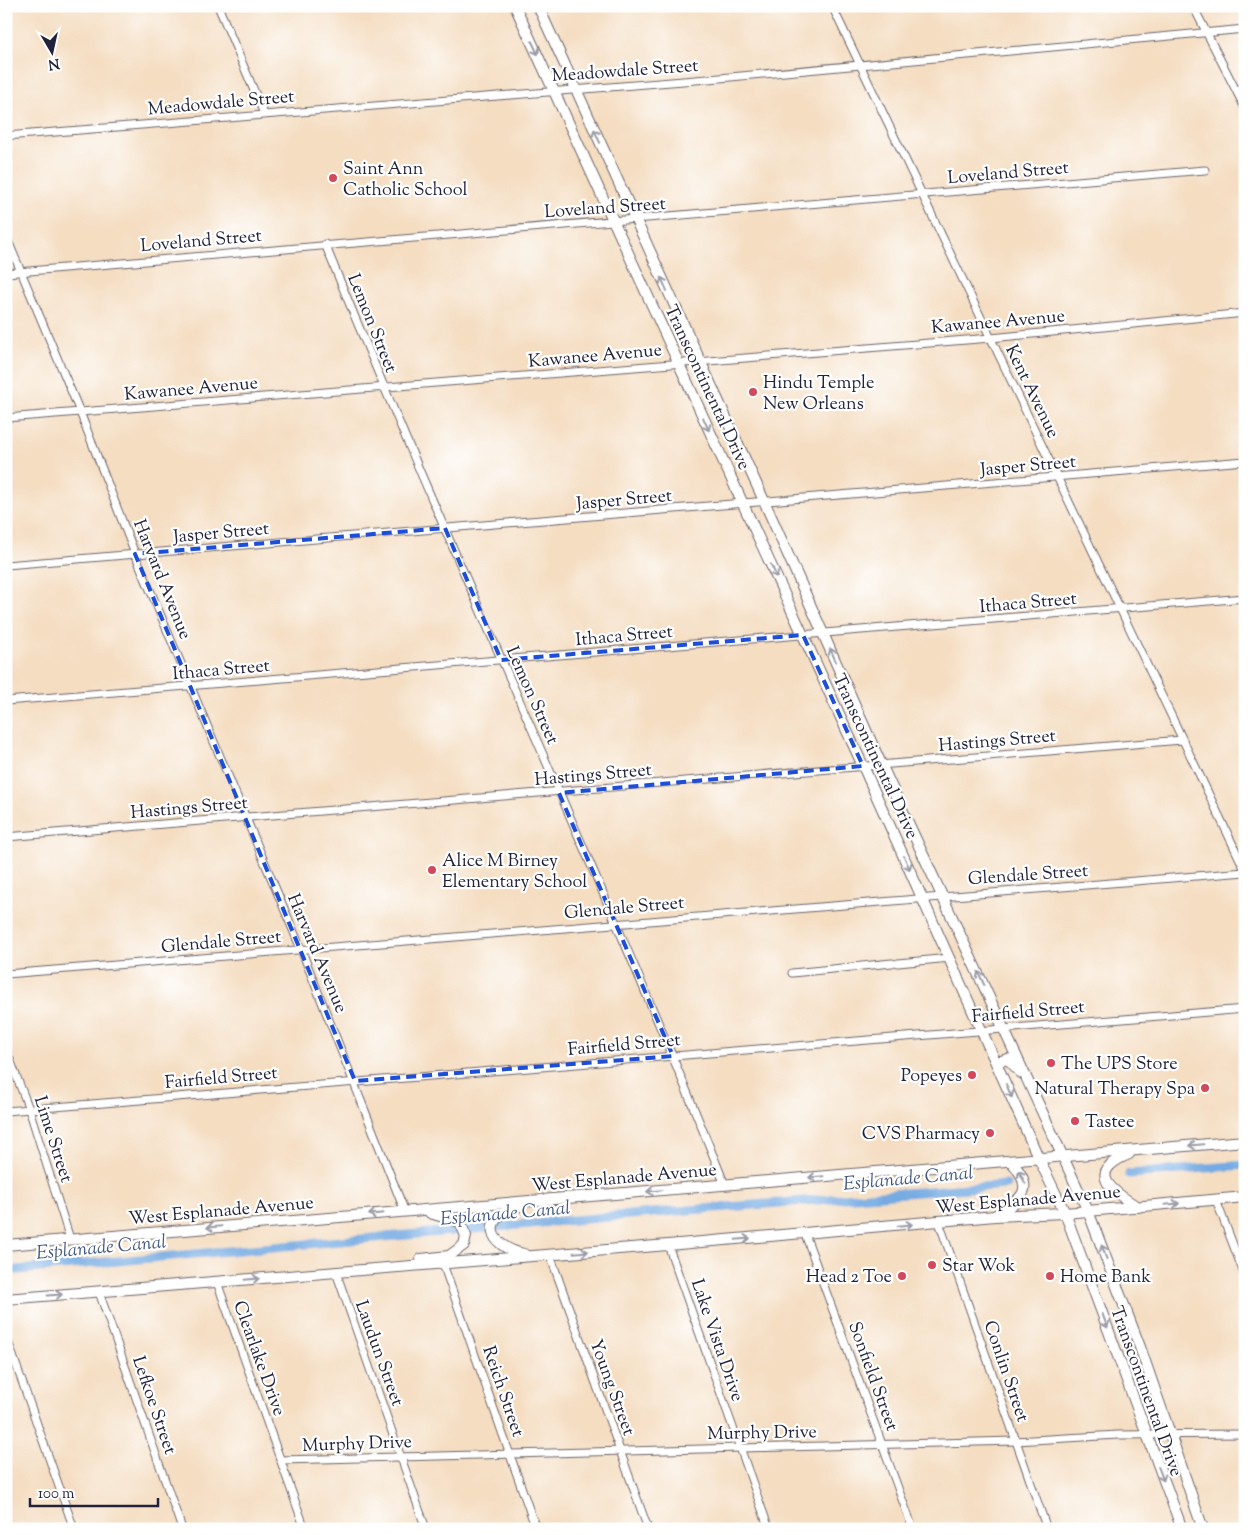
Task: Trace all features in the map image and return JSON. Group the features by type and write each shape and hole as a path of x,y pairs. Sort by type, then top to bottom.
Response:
{"street":[{"path":"218,6 264,114"},
{"name":"Transcontinental Drive","path":"515,6 863,766 1065,1213 1182,1529"},
{"name":"Transcontinental Drive","path":"538,6 765,503 881,764 944,896 1062,1157 1088,1210 1203,1529"},
{"name":"Kent Avenue","path":"832,6 1245,871"},
{"path":"1193,6 1245,108"},
{"name":"Meadowdale Street","path":"6,136 576,89 1245,29"},
{"name":"Loveland Street","path":"6,273 325,244 635,220 1205,170"},
{"name":"Harvard Avenue","path":"6,236 80,412 135,554 192,687 244,818 302,949 405,1212"},
{"name":"Lemon Street","path":"325,244 382,387 616,923 725,1184"},
{"name":"Kawanee Avenue","path":"6,418 991,338 1245,313"},
{"name":"Jasper Street","path":"6,565 765,503 1245,461"},
{"name":"Ithaca Street","path":"6,701 1245,598"},
{"name":"Hastings Street","path":"6,837 559,793 881,764 1182,740"},
{"name":"Glendale Street","path":"6,974 1245,871"},
{"path":"792,973 950,958"},
{"name":"Fairfield Street","path":"6,1111 1245,1009"},
{"name":"Lime Street","path":"6,1049 28,1109 70,1239"},
{"path":"996,1062 1008,1059 1018,1072 1026,1076"},
{"name":"West Esplanade Avenue","path":"6,1244 1245,1141"},
{"path":"1137,1150 1113,1160 1106,1171 1106,1180 1110,1188 1138,1206"},
{"path":"995,1216 1014,1204 1024,1194 1026,1186 1024,1177 1011,1161"},
{"name":"West Esplanade Avenue","path":"6,1299 668,1246 995,1216 1065,1213 1245,1197"},
{"path":"536,1256 513,1252 500,1245 494,1239 492,1229 497,1218 508,1209 547,1200"},
{"path":"1216,1200 1245,1276"},
{"path":"364,1270 384,1262 450,1256 464,1245 465,1232 460,1222 450,1217 418,1210"},
{"name":"Conlin Street","path":"939,1222 1047,1529"},
{"name":"Sonfield Street","path":"805,1234 913,1529"},
{"name":"Lake Vista Drive","path":"668,1246 769,1529"},
{"name":"Young Street","path":"550,1255 648,1529"},
{"name":"Reich Street","path":"442,1264 536,1529"},
{"name":"Laudun Street","path":"336,1272 426,1529"},
{"name":"Clearlake Drive","path":"218,1282 305,1529"},
{"name":"Lefkoe Street","path":"99,1292 182,1529"},
{"path":"6,1336 74,1529"},
{"name":"Murphy Drive","path":"281,1460 1245,1434"}],"highlighted area":[{"path":"445,528 501,660 803,635 863,766 559,793 673,1056 355,1081 135,554"}],"waterway":[{"name":"Esplanade Canal","path":"1129,1174 1245,1165"},
{"name":"Esplanade Canal","path":"6,1271 652,1213 1006,1185"}],"place":[{"name":"Saint Ann Catholic School","path":"333,178"},
{"name":"Hindu Temple New Orleans","path":"753,392"},
{"name":"Alice M Birney Elementary School","path":"432,870"},
{"name":"The UPS Store","path":"1051,1063"},
{"name":"Popeyes","path":"972,1075"},
{"name":"Natural Therapy Spa","path":"1205,1088"},
{"name":"Tastee","path":"1075,1121"},
{"name":"CVS Pharmacy","path":"990,1133"},
{"name":"Star Wok","path":"932,1265"},
{"name":"Head 2 Toe","path":"902,1276"},
{"name":"Home Bank","path":"1050,1276"}]}
